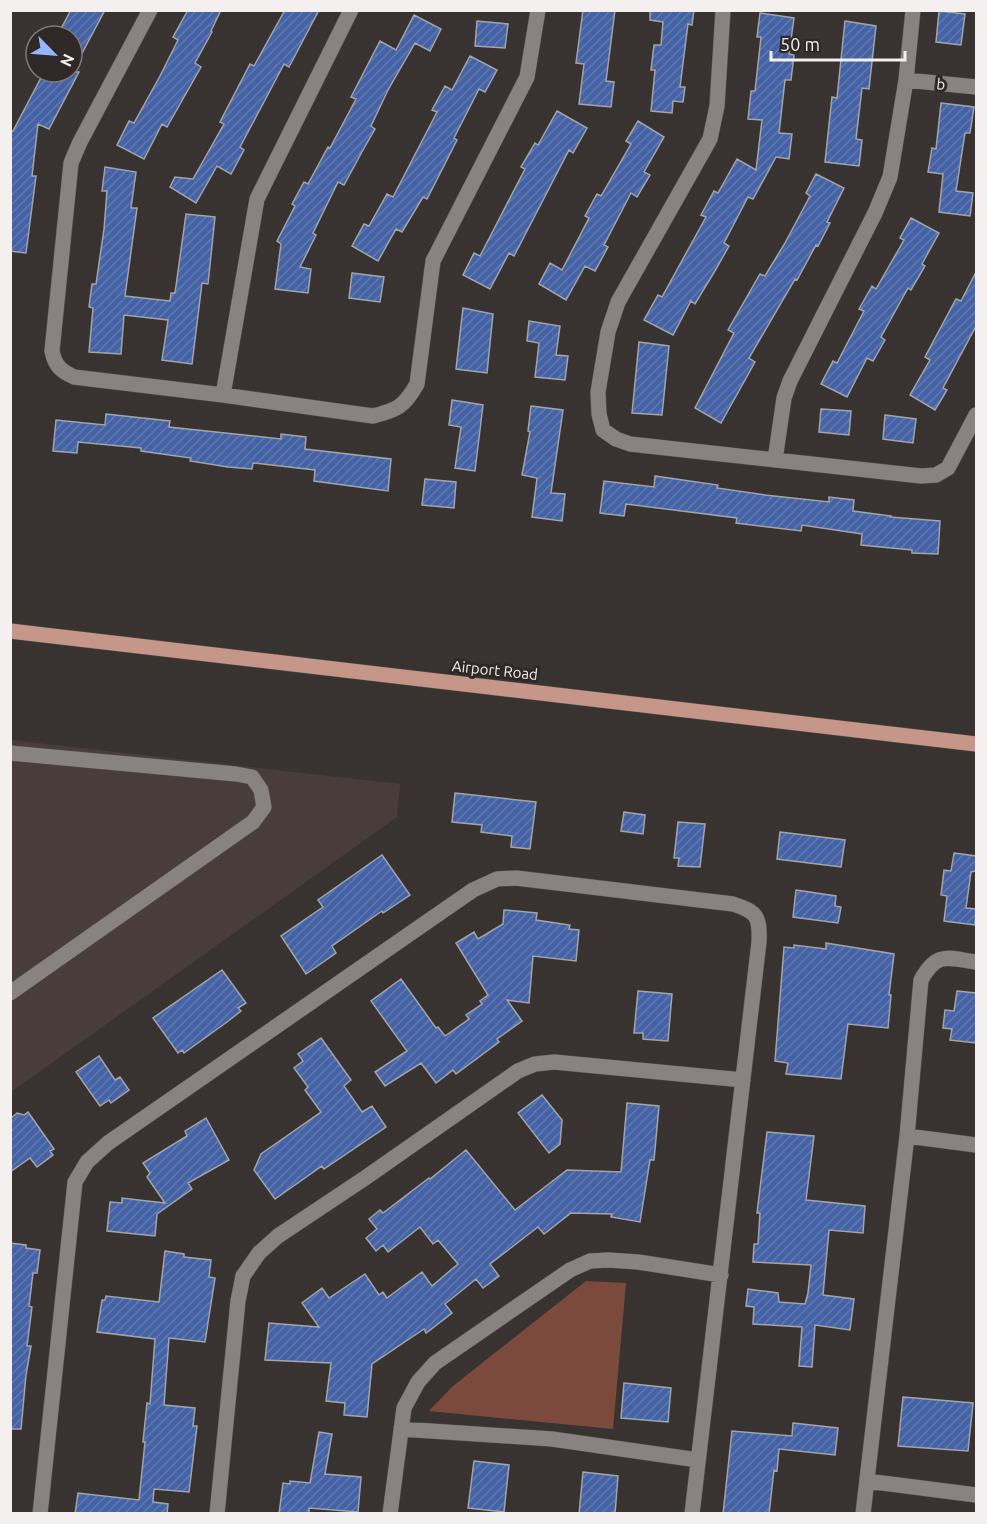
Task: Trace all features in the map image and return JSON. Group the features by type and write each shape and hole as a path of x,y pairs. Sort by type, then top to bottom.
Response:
{"main road":[{"name":"Airport Road","path":"10,631 976,744"}],"street":[{"path":"150,10 71,163 52,351 54,362 61,371 74,377 373,416 393,411 409,398 417,384 433,261 527,77 538,10"},
{"path":"223,395 257,199 351,10"},
{"path":"723,10 717,106 710,140 612,316 598,392 599,414 603,430 616,439 630,444 921,476 936,475 948,468 976,415"},
{"path":"775,460 784,398 790,381 875,213 890,177 906,80 913,10"},
{"name":"b","path":"906,80 976,87"},
{"path":"10,753 252,777 261,790 264,807 253,822 10,993"},
{"path":"40,1514 75,1182 87,1162 128,1130 473,890 497,879 516,878 722,902 750,910 757,916 760,925 692,1514"},
{"path":"863,1514 907,1136 921,980 930,964 945,958 976,962"},
{"path":"217,1514 238,1301 243,1276 259,1253 278,1236 518,1071 535,1064 554,1062 743,1080"},
{"path":"907,1136 976,1145"},
{"path":"390,1514 404,1407 418,1382 435,1363 570,1270 590,1261 638,1262 721,1275"},
{"path":"401,1429 552,1439 698,1460"},
{"path":"867,1481 976,1495"}],"shaded area":[{"path":"11,740 400,784 397,817 11,1092"},
{"path":"586,1281 626,1283 613,1429 429,1411 453,1386"}],"building":[{"path":"71,10 105,10 84,49 84,24 63,24"},
{"path":"188,10 221,10 195,63 201,67 167,127 162,124 144,159 117,145 129,121 134,123 160,76 178,40 173,37"},
{"path":"285,10 319,10 289,67 284,64 240,147 244,150 231,174 217,166 196,203 170,187 175,177 193,179 224,124 220,122 250,64 254,66"},
{"path":"583,10 615,10 606,81 614,82 611,107 579,104 584,64 576,63"},
{"path":"650,10 694,10 692,25 688,24 680,87 685,87 683,102 673,101 672,113 651,111 655,70 651,70 654,45 661,45 663,22 650,20"},
{"path":"939,11 965,14 961,45 936,42"},
{"path":"760,13 794,18 789,54 794,55 791,80 785,80 779,133 792,134 789,159 776,157 753,199 748,197 724,243 729,246 695,304 691,301 673,335 644,320 658,295 662,297 706,217 701,215 714,191 718,193 737,159 756,170 762,120 748,119 751,91 755,91 761,37 757,37"},
{"path":"414,15 441,29 430,51 415,43 388,90 371,126 375,129 344,185 338,182 313,233 316,235 300,267 311,269 308,293 275,289 281,244 277,241 295,206 292,204 304,182 308,184 328,147 330,148 356,99 351,97 380,41 396,50"},
{"path":"477,21 508,24 505,48 475,46"},
{"path":"845,21 876,26 869,89 862,88 856,139 862,140 859,166 825,162 832,97 837,98"},
{"path":"470,56 497,70 485,92 479,89 454,138 457,140 427,199 423,197 402,232 396,229 378,261 352,246 364,224 369,226 387,194 393,197 437,112 432,110 445,86 452,90"},
{"path":"38,84 73,84 49,129 38,124 32,176 36,176 26,253 10,251 10,131 13,131"},
{"path":"941,103 974,107 970,133 965,133 956,191 973,193 970,216 939,212 943,174 928,172 932,148 936,149"},
{"path":"557,111 587,128 573,153 569,150 514,256 509,253 490,289 463,275 474,253 480,256 525,169 521,167 535,143 538,145"},
{"path":"638,121 664,137 644,172 650,175 637,197 631,193 604,245 608,247 595,271 585,266 566,300 539,284 550,263 562,270 589,218 585,216 597,194 601,196 631,144 626,141"},
{"path":"105,167 136,172 131,208 137,208 125,296 170,301 171,293 175,293 186,214 215,217 208,284 202,283 192,364 162,360 168,320 124,315 121,354 89,352 93,308 89,307 92,284 96,284 104,229 107,191 102,191"},
{"path":"816,174 844,188 818,246 816,245 797,280 795,279 749,358 755,362 721,423 695,408 734,333 728,330 760,274 765,276 785,243 810,196 806,193"},
{"path":"911,218 939,233 922,264 925,266 911,290 908,288 881,337 885,340 873,361 867,358 847,397 821,384 833,361 837,363 864,311 859,309 872,286 876,289 904,240 900,238"},
{"path":"976,272 976,326 943,388 947,390 935,410 910,395 930,360 925,357 956,299 961,301"},
{"path":"352,273 384,277 380,302 349,298"},
{"path":"463,308 493,314 487,373 456,369"},
{"path":"529,321 560,326 556,355 568,356 565,380 535,377 539,343 527,341"},
{"path":"639,342 669,346 662,415 632,413"},
{"path":"452,400 483,405 475,471 455,468 461,427 449,425"},
{"path":"531,406 563,410 551,493 565,494 562,521 532,517 537,478 522,475 530,432 528,431"},
{"path":"821,409 851,411 849,435 819,432"},
{"path":"106,414 170,421 169,427 281,439 281,434 306,437 305,449 391,459 388,491 314,481 315,470 253,463 252,469 228,467 190,461 191,458 141,451 141,448 78,442 77,453 53,451 56,420 105,425"},
{"path":"885,415 916,419 913,443 883,439"},
{"path":"655,476 718,485 717,488 765,495 829,502 829,497 854,500 853,511 940,521 938,554 912,553 912,550 861,545 862,534 802,525 801,531 736,523 737,518 626,504 624,516 600,513 604,481 654,487"},
{"path":"425,479 456,482 454,508 422,505"},
{"path":"455,793 536,802 530,849 511,847 512,836 481,832 482,825 452,822"},
{"path":"624,812 645,815 643,834 621,831"},
{"path":"678,822 705,824 700,867 678,866 679,858 674,858"},
{"path":"780,832 845,840 841,867 777,859"},
{"path":"954,853 976,856 976,871 971,872 966,908 976,909 975,925 944,921 947,896 941,895 944,870 951,871"},
{"path":"382,855 410,895 383,913 382,911 332,946 336,953 306,974 281,936 323,907 318,900"},
{"path":"796,890 836,896 835,906 841,907 838,923 793,917"},
{"path":"504,910 537,913 536,920 570,925 569,929 579,930 576,961 533,956 529,1003 507,1000 522,1021 497,1039 499,1042 456,1074 453,1070 436,1083 421,1063 385,1086 375,1072 407,1051 371,1001 401,979 436,1028 438,1027 445,1036 469,1019 466,1015 482,1004 480,1001 488,995 456,943 474,932 478,939 503,924"},
{"path":"826,943 894,954 888,1028 848,1024 841,1079 786,1074 788,1063 775,1061 784,947 794,948 794,945 826,949"},
{"path":"222,970 246,1003 238,1008 241,1011 227,1022 184,1053 182,1050 178,1053 153,1018"},
{"path":"638,991 672,994 668,1041 643,1039 643,1033 634,1033"},
{"path":"957,991 976,993 976,1043 950,1040 952,1029 943,1028 945,1010 954,1011"},
{"path":"321,1038 351,1080 344,1086 362,1112 372,1106 386,1127 324,1169 322,1166 275,1199 254,1170 261,1154 321,1112 305,1090 308,1087 294,1068 303,1061 298,1054"},
{"path":"99,1056 115,1080 120,1077 129,1090 111,1103 109,1100 100,1106 76,1072"},
{"path":"542,1095 562,1120 560,1144 549,1153 518,1113"},
{"path":"627,1103 659,1106 654,1160 650,1160 640,1222 611,1217 612,1214 571,1213 544,1234 538,1227 490,1264 499,1276 483,1288 476,1279 445,1304 452,1313 426,1333 424,1329 372,1364 367,1417 344,1415 345,1403 326,1401 331,1363 265,1360 269,1323 319,1327 302,1303 322,1288 329,1298 365,1274 379,1295 383,1292 387,1298 422,1272 432,1286 458,1264 438,1240 433,1244 420,1227 388,1252 383,1245 376,1251 366,1238 377,1229 369,1219 380,1210 383,1213 466,1150 515,1210 567,1170 621,1172"},
{"path":"28,1112 54,1149 50,1151 53,1155 37,1167 30,1158 10,1172 10,1119 17,1113 24,1115"},
{"path":"206,1118 229,1160 188,1183 192,1189 157,1214 155,1236 107,1231 110,1202 122,1203 122,1198 165,1203 147,1177 150,1173 143,1163 187,1136 185,1131"},
{"path":"767,1132 814,1136 806,1200 865,1206 863,1233 829,1230 823,1295 854,1299 850,1330 815,1325 812,1367 799,1366 802,1327 753,1324 754,1307 746,1306 748,1289 778,1293 779,1302 805,1304 808,1293 811,1265 753,1262 754,1244 758,1244 760,1213 757,1213"},
{"path":"10,1243 40,1250 37,1273 33,1273 29,1306 32,1307 27,1346 31,1346 21,1429 10,1429"},
{"path":"165,1251 184,1254 184,1257 211,1260 209,1277 215,1278 205,1342 169,1338 164,1405 195,1408 193,1426 197,1426 189,1492 154,1489 153,1502 168,1504 167,1514 75,1514 78,1493 139,1500 155,1339 97,1332 102,1300 105,1300 106,1296 159,1302"},
{"path":"624,1383 671,1388 668,1422 621,1418"},
{"path":"903,1397 973,1403 968,1451 898,1446"},
{"path":"793,1423 838,1428 835,1455 779,1449 769,1514 723,1514 732,1431 792,1436"},
{"path":"319,1432 332,1434 325,1474 361,1477 358,1512 309,1508 309,1514 279,1514 283,1483 290,1484 290,1481 310,1483"},
{"path":"474,1461 509,1465 504,1512 468,1508"},
{"path":"583,1472 618,1476 615,1514 579,1514"}]}
